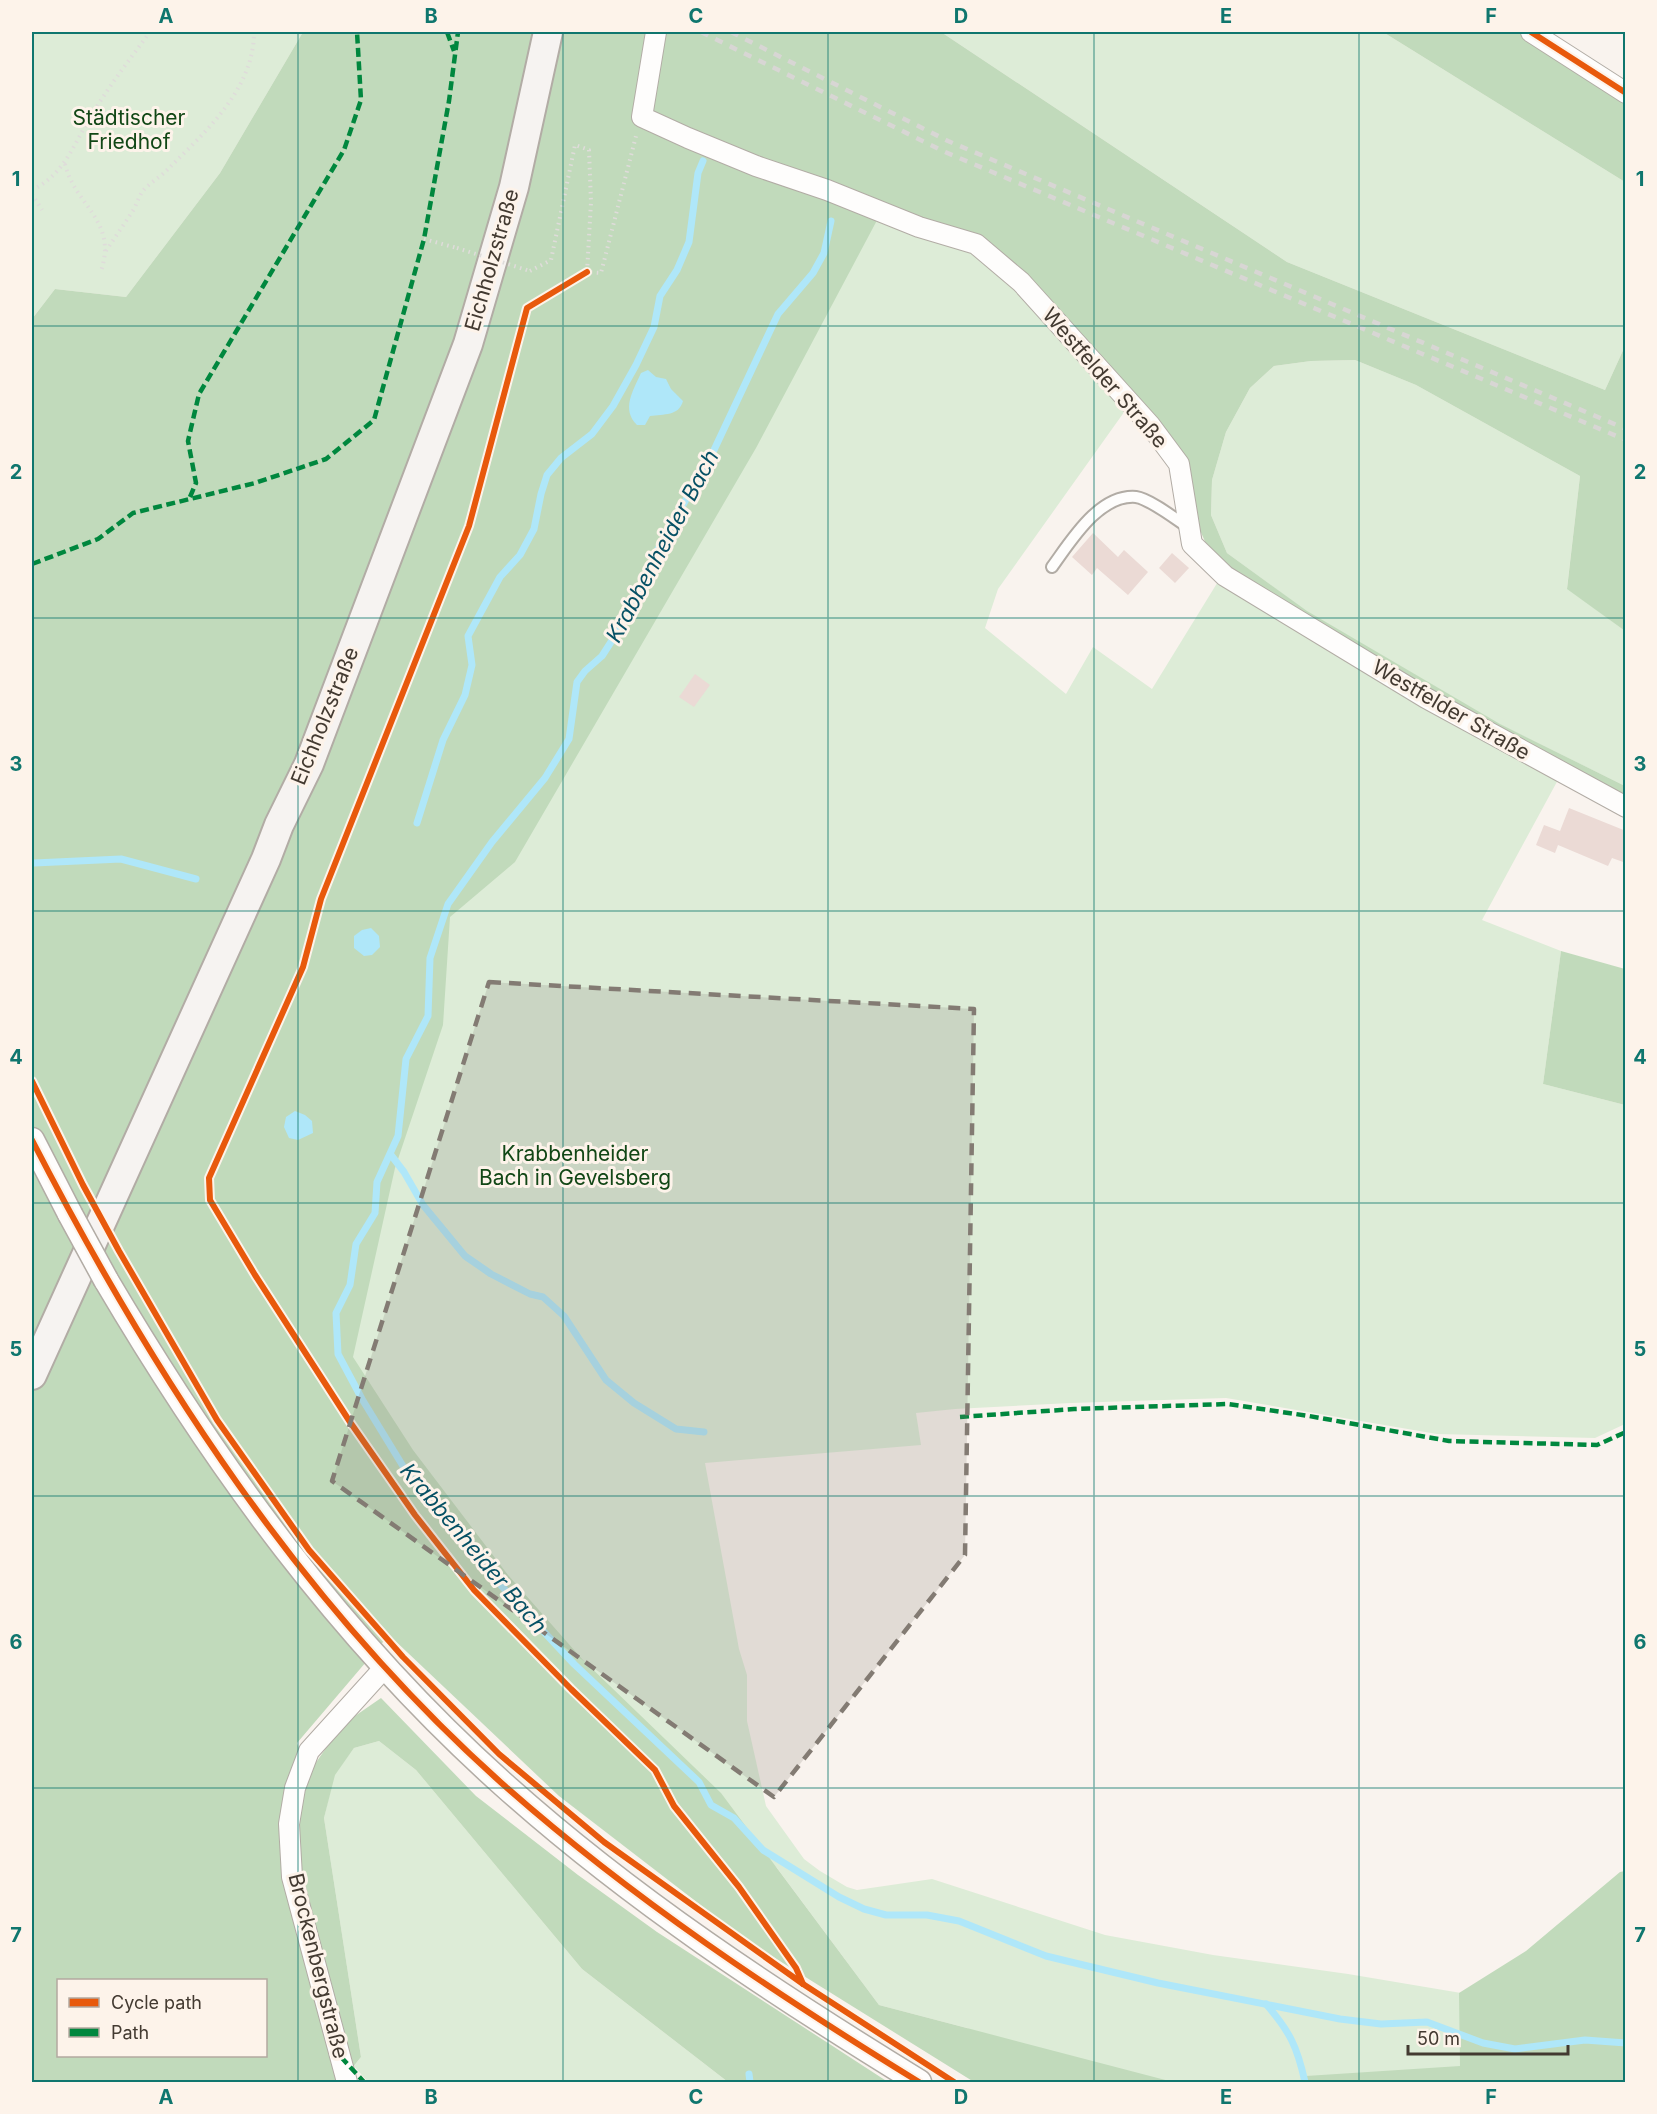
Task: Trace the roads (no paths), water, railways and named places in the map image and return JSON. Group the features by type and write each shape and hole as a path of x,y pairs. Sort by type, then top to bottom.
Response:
{"main road":[{"name":"Eichholzstraße","path":"32,1375 279,825 309,764 468,344 514,188 548,32"}],"street":[{"name":"Westfelder Straße","path":"656,32 642,117 756,166 827,190 919,227 976,244 1021,282 1150,425 1179,464 1192,544 1226,576 1426,698 1626,807"},
{"path":"1531,32 1626,93"},
{"path":"32,1140 106,1281 155,1362 241,1490 330,1605 447,1731 503,1784 614,1877 735,1965 919,2082"},
{"name":"Brockenbergstraße","path":"347,2082 292,1877 290,1824 295,1788 309,1751 386,1666"}],"lane":[{"path":"1053,567 1082,525 1105,506 1119,500 1137,497 1160,508 1189,528"}],"water":[{"path":"648,370 656,377 666,379 671,389 683,401 674,412 650,416 645,425 637,425 630,413 630,400 641,373"},
{"path":"371,928 379,936 380,947 372,955 364,956 354,948 354,936 362,930"},
{"path":"295,1111 312,1121 313,1133 298,1140 289,1138 284,1127 286,1117"}],"waterway":[{"path":"417,823 443,740 465,695 472,665 468,636 500,577 520,555 534,529 547,475 561,458 592,434 613,406 636,365 654,327 660,296 677,270 689,242 698,173 703,161"},
{"name":"Krabbenheider Bach","path":"831,221 824,253 813,273 778,314 714,450 658,549 636,603 602,656 585,671 577,682 569,739 545,778 492,842 448,904 430,958 428,1016 406,1059 398,1136 377,1182 375,1213 356,1244 350,1285 336,1313 338,1354 362,1399 406,1471 452,1530 515,1601 574,1664 699,1782 711,1805 734,1818 763,1850 839,1897 864,1909 886,1915 927,1915 959,1921 1046,1956 1158,1983 1340,2019 1381,2024 1427,2022 1483,2043 1515,2049 1585,2040 1626,2043"},
{"path":"34,863 121,859 196,879"},
{"path":"391,1155 423,1205 465,1256 491,1274 530,1294 543,1297 564,1316 606,1380 634,1403 676,1429 704,1432"},
{"path":"1266,2004 1292,2040 1305,2082"},
{"name":"Krabbenheider Bach","path":"749,2074 750,2082"}],"railway":[{"path":"701,32 945,152 1626,440"},
{"path":"731,32 948,141 1626,429"}],"park label":[{"name":"Städtischer Friedhof","path":"129,130"},
{"name":"Krabbenheider Bach in Gevelsberg","path":"575,1166"}]}
